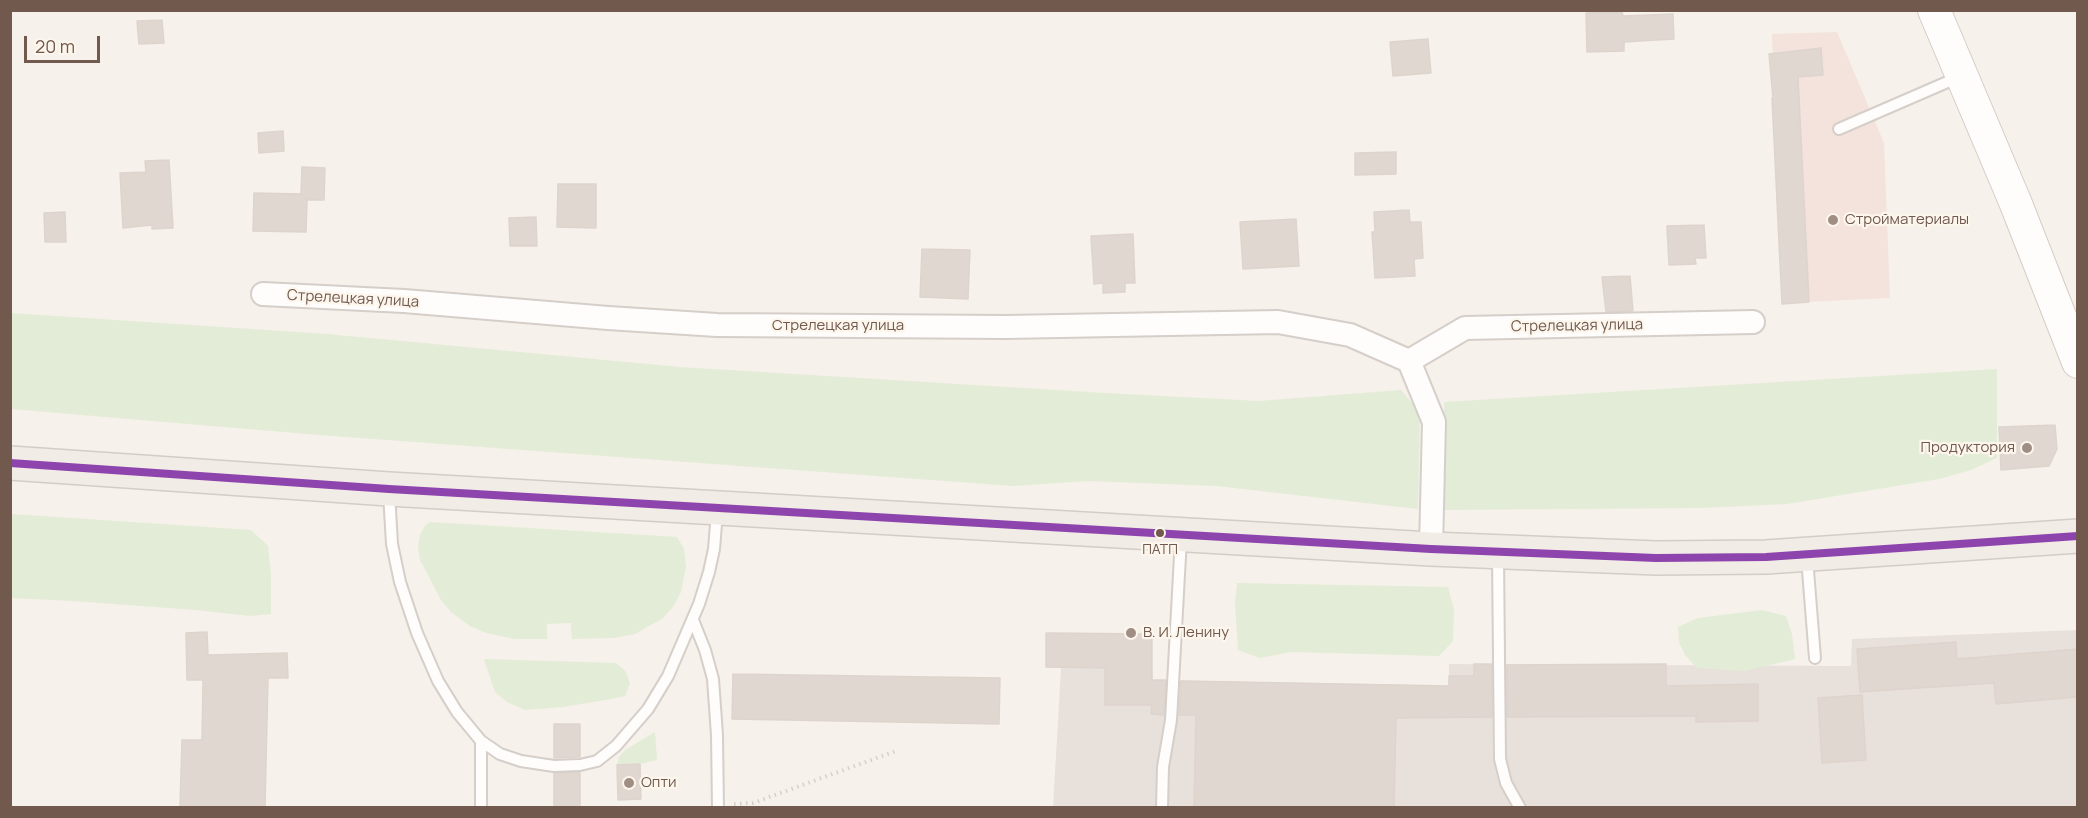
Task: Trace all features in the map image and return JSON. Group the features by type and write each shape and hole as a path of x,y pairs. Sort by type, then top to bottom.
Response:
{"main road":[{"path":"10,463 273,482 1182,535 1431,549 1689,559 1806,555 2078,536"}],"street":[{"path":"1934,10 2016,204 2078,362"},
{"name":"Стрелецкая улица","path":"262,294 404,301 717,325 1006,327 1278,322 1350,335 1409,361 1465,328 1753,322"},
{"path":"1409,361 1434,422 1431,549"}],"lane":[{"path":"1839,129 1962,76"},
{"path":"388,489 392,544 400,582 417,633 438,681 457,712 481,741 509,758 535,764 580,765 597,761 616,746 648,709 668,676 693,620 714,549 717,507"},
{"path":"1162,807 1163,767 1171,720 1182,535"},
{"path":"1498,552 1500,759 1506,783 1520,807"},
{"path":"1806,555 1815,658"},
{"path":"693,620 713,679 718,806"},
{"path":"481,741 482,807"}],"path":[{"path":"718,806 753,803 896,751"}],"shaded area":[{"name":"Стройматериалы","path":"1837,32 1884,143 1890,298 1782,303 1772,34"},
{"path":"2077,630 2077,807 1053,808 1061,668 1105,668 1105,705 1152,669 1153,680 1420,685 1419,718 1448,718 1449,664 1851,666 1852,639"}],"green space":[{"path":"10,313 327,334 680,367 1105,393 1259,401 1401,390 1420,412 1418,509 1217,486 1088,481 1013,486 319,435 11,409"},
{"path":"1997,369 1997,458 1971,470 1939,479 1787,504 1699,508 1440,510 1444,466 1444,402"},
{"path":"11,514 251,530 268,546 271,614 250,616 196,610 11,598"},
{"path":"430,522 677,537 684,549 686,567 681,592 673,607 663,618 635,634 613,638 572,639 571,623 547,624 547,639 515,639 486,633 470,626 451,612 441,600 420,560 418,547 420,535"},
{"path":"1237,583 1448,587 1454,610 1453,641 1439,656 1291,652 1260,658 1238,650 1235,603"},
{"path":"1762,610 1786,616 1792,634 1795,659 1745,671 1697,668 1685,655 1679,642 1678,627 1698,618"},
{"path":"484,659 616,663 625,671 630,683 625,696 563,707 525,710 507,702 495,692"},
{"path":"655,732 657,760 640,764 617,765 619,757 625,750"}],"building":[{"path":"1622,12 1623,16 1673,14 1674,39 1624,42 1624,51 1587,52 1586,13"},
{"path":"162,20 164,43 139,44 137,21"},
{"path":"1428,39 1431,73 1393,76 1390,42"},
{"path":"1821,48 1823,75 1798,77 1809,302 1782,304 1769,54"},
{"path":"283,131 284,151 259,153 258,133"},
{"path":"1396,152 1396,174 1355,175 1355,153"},
{"path":"169,160 173,228 152,229 152,225 123,228 120,173 146,172 145,161"},
{"path":"302,167 325,168 324,200 307,200 306,232 253,231 254,193 301,194"},
{"path":"558,184 596,184 596,228 557,227"},
{"path":"1409,210 1410,222 1421,222 1423,258 1414,259 1415,276 1375,278 1372,232 1375,232 1374,212"},
{"path":"65,212 66,242 45,242 44,213"},
{"path":"536,217 537,246 510,246 509,218"},
{"path":"1296,219 1299,266 1243,269 1240,222"},
{"path":"1704,225 1706,258 1695,258 1696,264 1669,265 1667,226"},
{"path":"1133,234 1135,283 1125,283 1125,292 1103,293 1103,283 1094,284 1091,236"},
{"path":"922,249 970,250 968,299 920,297"},
{"path":"1630,276 1633,311 1606,312 1602,277"},
{"path":"2055,425 2057,449 2049,466 2001,470 1999,427"},
{"path":"207,632 208,655 287,653 288,678 268,678 265,807 180,807 182,740 202,740 203,680 187,680 186,633"},
{"path":"1046,633 1152,634 1152,680 1166,680 1164,715 1151,714 1152,705 1105,705 1105,668 1046,667"},
{"path":"1956,642 1957,659 2078,649 2078,697 1996,704 1994,683 1860,692 1857,649"},
{"path":"1474,664 1492,664 1492,717 1396,718 1394,807 1194,807 1196,715 1179,715 1181,681 1449,686 1449,676 1474,676"},
{"path":"1666,664 1666,686 1758,684 1758,721 1696,722 1696,716 1507,717 1507,665"},
{"path":"733,674 1000,678 999,724 732,719"},
{"path":"1862,695 1866,760 1822,763 1818,698"},
{"path":"554,724 580,724 580,757 554,758"},
{"path":"640,764 641,799 618,800 617,765"},
{"path":"580,772 580,807 554,807 554,773"}],"transit line":[{"path":"10,463 389,489 1431,549 1656,558 1766,557 2078,536"}],"place":[{"name":"Стройматериалы","path":"1833,220"},
{"name":"Продуктория","path":"2027,448"},
{"name":"ПАТП","path":"1160,533"},
{"name":"В. И. Ленину","path":"1131,633"},
{"name":"Опти","path":"629,783"}]}
